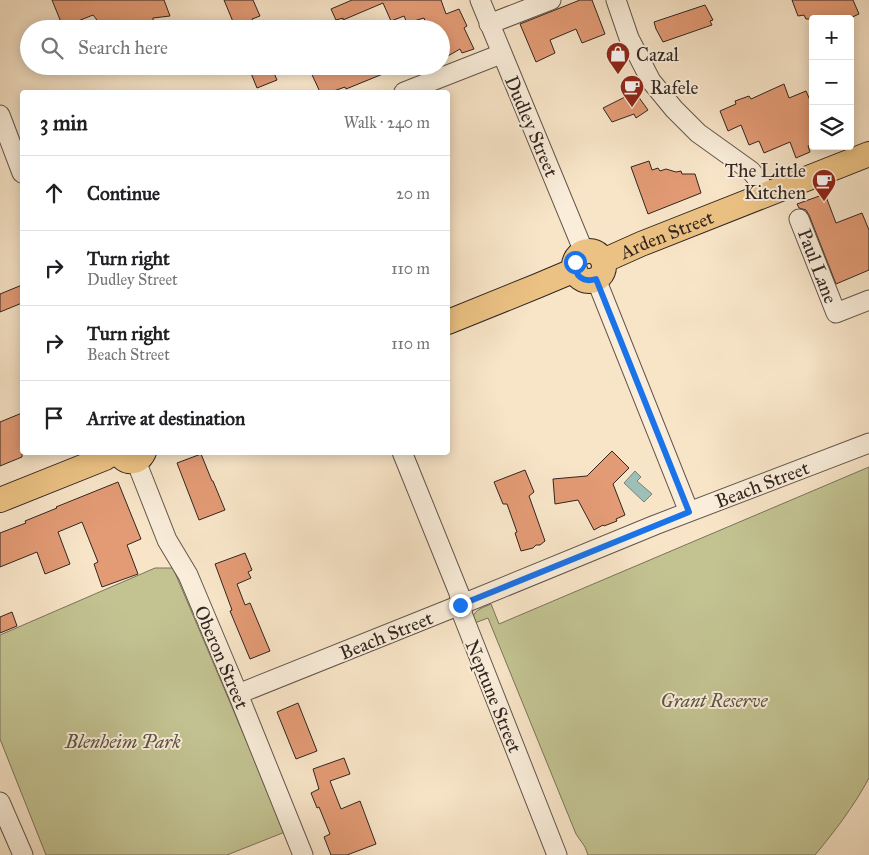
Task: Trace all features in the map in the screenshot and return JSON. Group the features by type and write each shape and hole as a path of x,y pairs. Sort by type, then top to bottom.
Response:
{"main road":[{"name":"Arden Street","path":"450,321 869,154"},
{"path":"0,500 104,458 128,455"}],"street":[{"name":"Dudley Street","path":"480,0 689,512"},
{"path":"489,24 551,0"},
{"path":"616,0 628,38 651,81 674,109 698,133 751,171 766,194"},
{"path":"450,74 501,54"},
{"path":"409,90 447,75"},
{"path":"0,115 20,168"},
{"name":"Paul Lane","path":"799,219 836,313 869,300"},
{"name":"Beach Street","path":"238,694 689,512 869,443"},
{"name":"Oberon Street","path":"128,455 167,540 188,575 303,855"},
{"name":"Neptune Street","path":"403,455 458,593 463,616 557,855"},
{"path":"0,802 23,855"}],"green space":[{"name":"Grant Reserve","path":"869,467 869,778 844,818 815,855 588,855 576,834 488,618 472,624 475,613 491,604 499,624"},
{"name":"Blenheim Park","path":"155,568 173,568 285,832 227,855 46,855 0,739 0,635"}],"water":[{"path":"635,471 641,477 637,481 652,494 644,502 624,483"}],"building":[{"path":"52,0 164,0 170,16 153,18 153,20 97,20 93,15 80,20 60,20"},
{"path":"224,0 253,0 260,16 252,20 232,20"},
{"path":"352,0 441,0 446,14 459,9 467,26 464,28 474,49 462,53 460,49 450,55 450,20 425,20 424,18 406,20 404,16 391,20 383,3 343,20 343,18 336,20 331,9"},
{"path":"580,0 592,0 605,34 582,43 576,29 550,40 555,53 536,62 520,24"},
{"path":"792,0 853,0 859,14 854,16 809,15 809,19 806,19 804,15 798,16"},
{"path":"705,5 713,20 710,21 712,25 663,42 654,22"},
{"path":"252,75 275,75 277,80 257,88"},
{"path":"312,75 380,75 346,89 345,87 337,90 319,90"},
{"path":"784,84 789,98 806,91 809,98 808,146 810,152 796,158 790,142 764,153 759,141 749,145 741,125 728,131 720,111 736,104 735,101 749,96 751,99"},
{"path":"635,92 648,110 636,118 634,114 612,122 603,108"},
{"path":"649,161 652,170 658,168 660,171 666,169 676,172 681,171 682,174 695,174 701,193 648,214 631,167"},
{"path":"825,194 836,223 862,213 869,230 869,270 836,284 809,215 806,210 799,208 797,204"},
{"path":"20,286 20,304 0,312 0,294"},
{"path":"20,414 20,455 22,457 0,466 0,422"},
{"path":"612,451 629,468 613,484 625,515 616,519 617,521 594,530 578,500 555,504 553,479 587,476"},
{"path":"201,455 225,510 199,520 177,463"},
{"path":"525,470 534,492 529,496 545,541 533,548 521,551 515,533 517,532 507,504 503,504 494,482"},
{"path":"118,482 141,539 127,545 138,574 102,587 94,564 98,562 82,522 58,532 70,564 45,574 37,552 0,567 0,533 26,523 25,521 56,507"},
{"path":"245,553 252,570 248,572 251,578 237,584 245,605 250,603 270,651 250,659 230,611 232,610 215,564"},
{"path":"12,612 17,626 0,633 0,617"},
{"path":"298,703 317,751 296,759 277,712"},
{"path":"344,758 350,774 330,781 341,809 360,801 376,844 347,855 331,855 324,837 330,834 311,793 319,789 313,769"}],"place":[{"name":"Cazal","path":"618,75"},
{"name":"Rafele","path":"632,108"},
{"name":"The Little Kitchen","path":"824,202"}],"route":[{"path":"460,605 689,512 596,279 589,281 580,278 576,272 575,262"}]}
